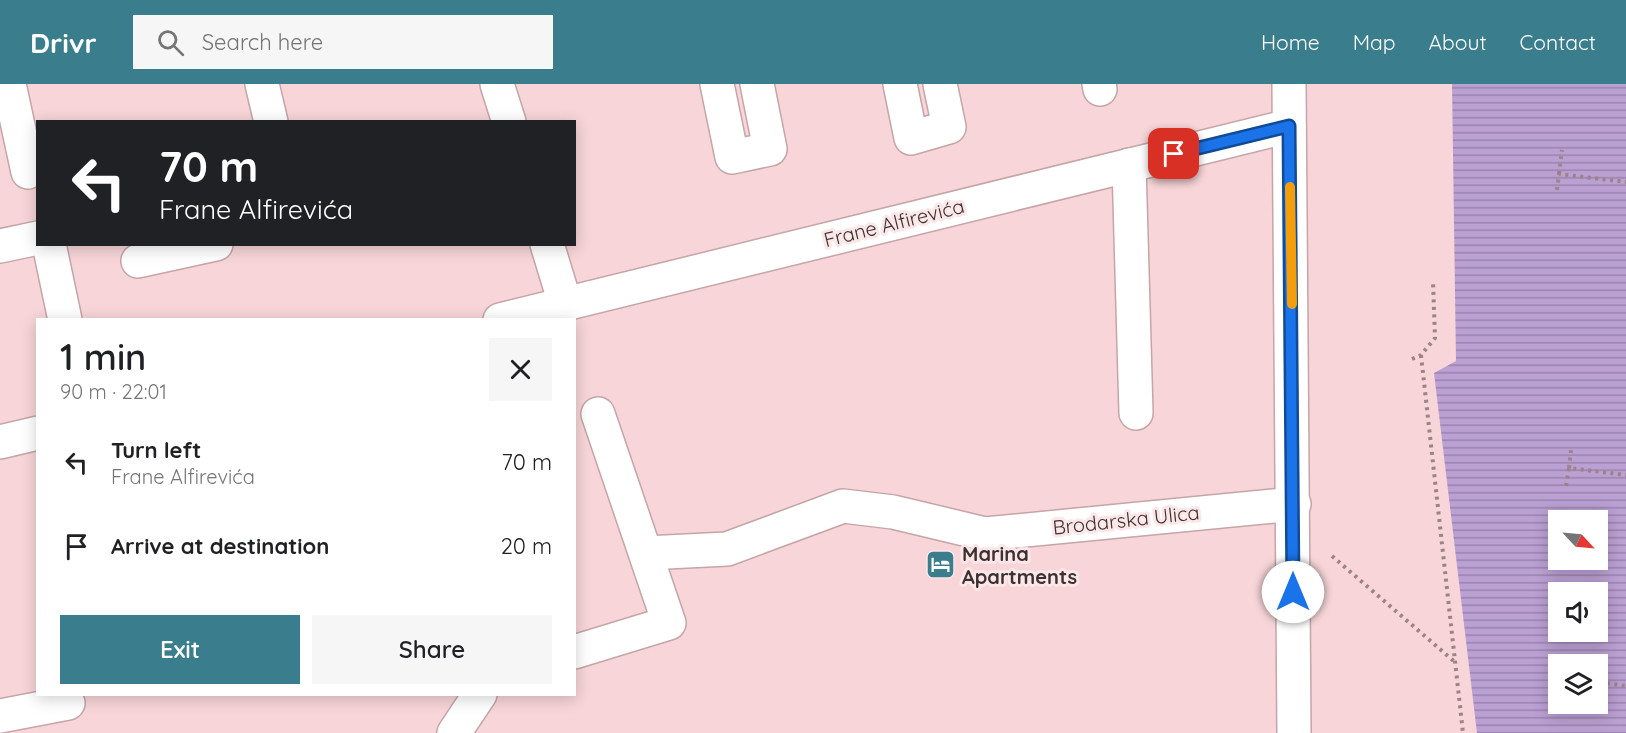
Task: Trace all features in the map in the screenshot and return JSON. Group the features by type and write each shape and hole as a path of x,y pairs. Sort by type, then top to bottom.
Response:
{"street":[{"path":"9,84 28,172"},
{"path":"262,84 271,120"},
{"path":"497,84 508,120"},
{"path":"717,84 732,157 770,149 757,84"},
{"path":"900,84 911,138 949,127 940,84"},
{"path":"1289,84 1294,733"},
{"name":"Frane Alfirevića","path":"508,318 1289,126"},
{"path":"1129,165 1136,413"},
{"path":"0,246 36,238"},
{"path":"49,246 65,318"},
{"path":"138,261 207,246"},
{"path":"548,246 565,303"},
{"path":"576,651 669,623 598,414"},
{"path":"0,442 36,433"},
{"name":"Brodarska Ulica","path":"646,553 727,549 843,506 893,512 985,534 1293,512"},
{"path":"454,733 479,696"},
{"path":"0,716 69,703"}],"path":[{"path":"1557,190 1562,150"},
{"path":"1559,174 1626,182"},
{"path":"1412,359 1421,356 1435,338 1433,281"},
{"path":"1421,356 1463,733"},
{"path":"1566,486 1571,450"},
{"path":"1569,468 1626,475"},
{"path":"1293,512 1456,664"},
{"path":"1608,683 1626,686"}],"shaded area":[{"path":"1452,84 1626,84 1626,733 1477,733 1434,373 1456,361"}],"slow traffic":[{"path":"1290,187 1292,304"}],"place":[{"name":"Marina Apartments","path":"941,565"}],"route":[{"path":"1174,154 1289,126 1293,592"}]}
